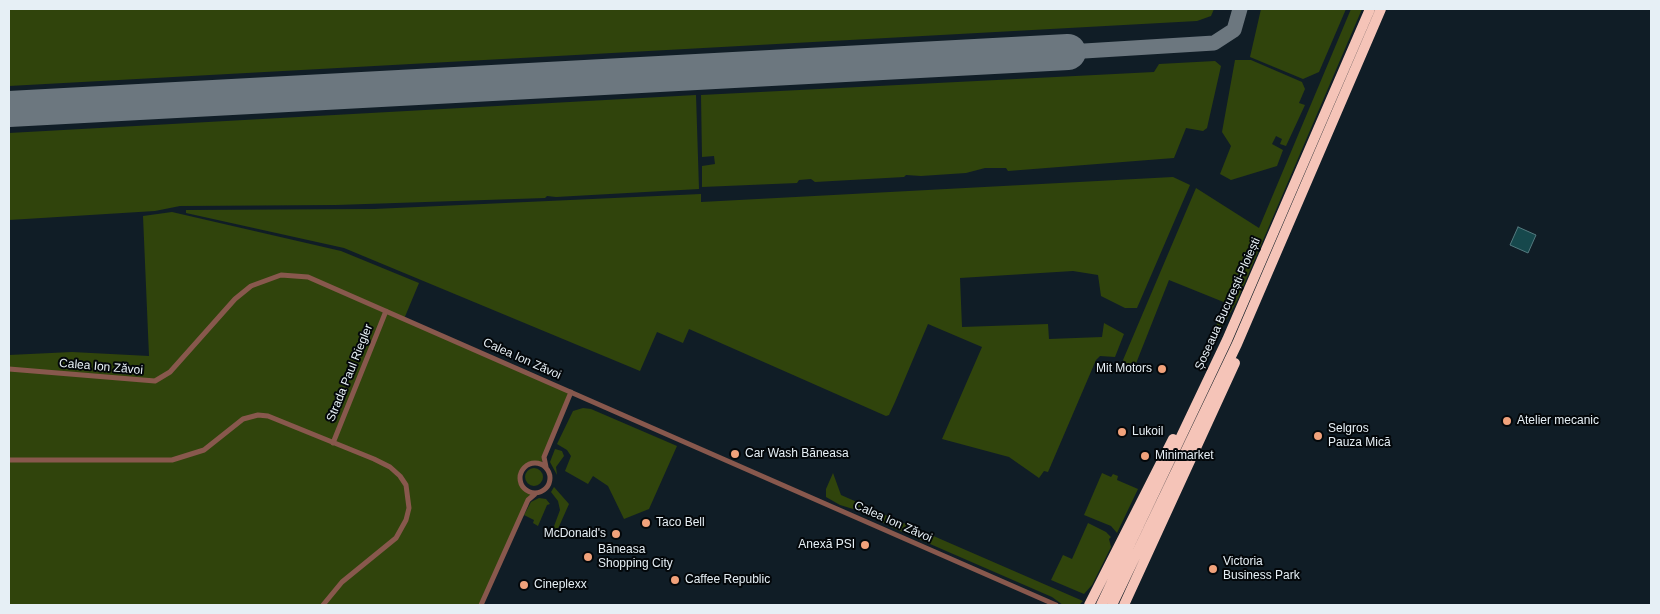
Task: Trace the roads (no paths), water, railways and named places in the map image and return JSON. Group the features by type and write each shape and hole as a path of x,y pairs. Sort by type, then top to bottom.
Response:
{"highway":[{"name":"Șoseaua București-Ploiești","path":"1112,605 1232,342 1370,9"},
{"name":"Șoseaua București-Ploiești","path":"1246,309 1382,9"},
{"path":"1089,605 1220,342 1246,309"},
{"path":"1124,605 1240,351 1246,309"},
{"name":"Șoseaua București-Ploiești","path":"1101,605 1232,342"}],"street":[{"name":"Calea Ion Zăvoi","path":"9,369 155,381 170,372 243,291 259,282 281,275 308,277 1056,605"},
{"name":"Strada Paul Riegler","path":"333,443 386,311"},
{"path":"528,500 526,491 520,482 520,474 525,466 535,463 544,457 571,392"},
{"path":"9,460 172,460 204,450 243,419 258,414 268,416 374,459 395,471 406,485 409,508 402,530 396,538 342,582 323,605"},
{"path":"481,605 528,500 535,494 543,492 549,485 550,476 544,457"},
{"path":"535,463 546,467"},
{"path":"526,491 535,494"},
{"path":"1041,598 1046,605"}],"place":[{"name":"Mit Motors","path":"1162,369"},
{"name":"Atelier mecanic","path":"1507,421"},
{"name":"Lukoil","path":"1122,432"},
{"name":"Selgros Pauza Mică","path":"1318,436"},
{"name":"Car Wash Băneasa","path":"735,454"},
{"name":"Minimarket","path":"1145,456"},
{"name":"Taco Bell","path":"646,523"},
{"name":"McDonald's","path":"616,534"},
{"name":"Anexă PSI","path":"865,545"},
{"name":"Băneasa Shopping City","path":"588,557"},
{"name":"Victoria Business Park","path":"1213,569"},
{"name":"Caffee Republic","path":"675,580"},
{"name":"Cineplexx","path":"524,585"}]}
